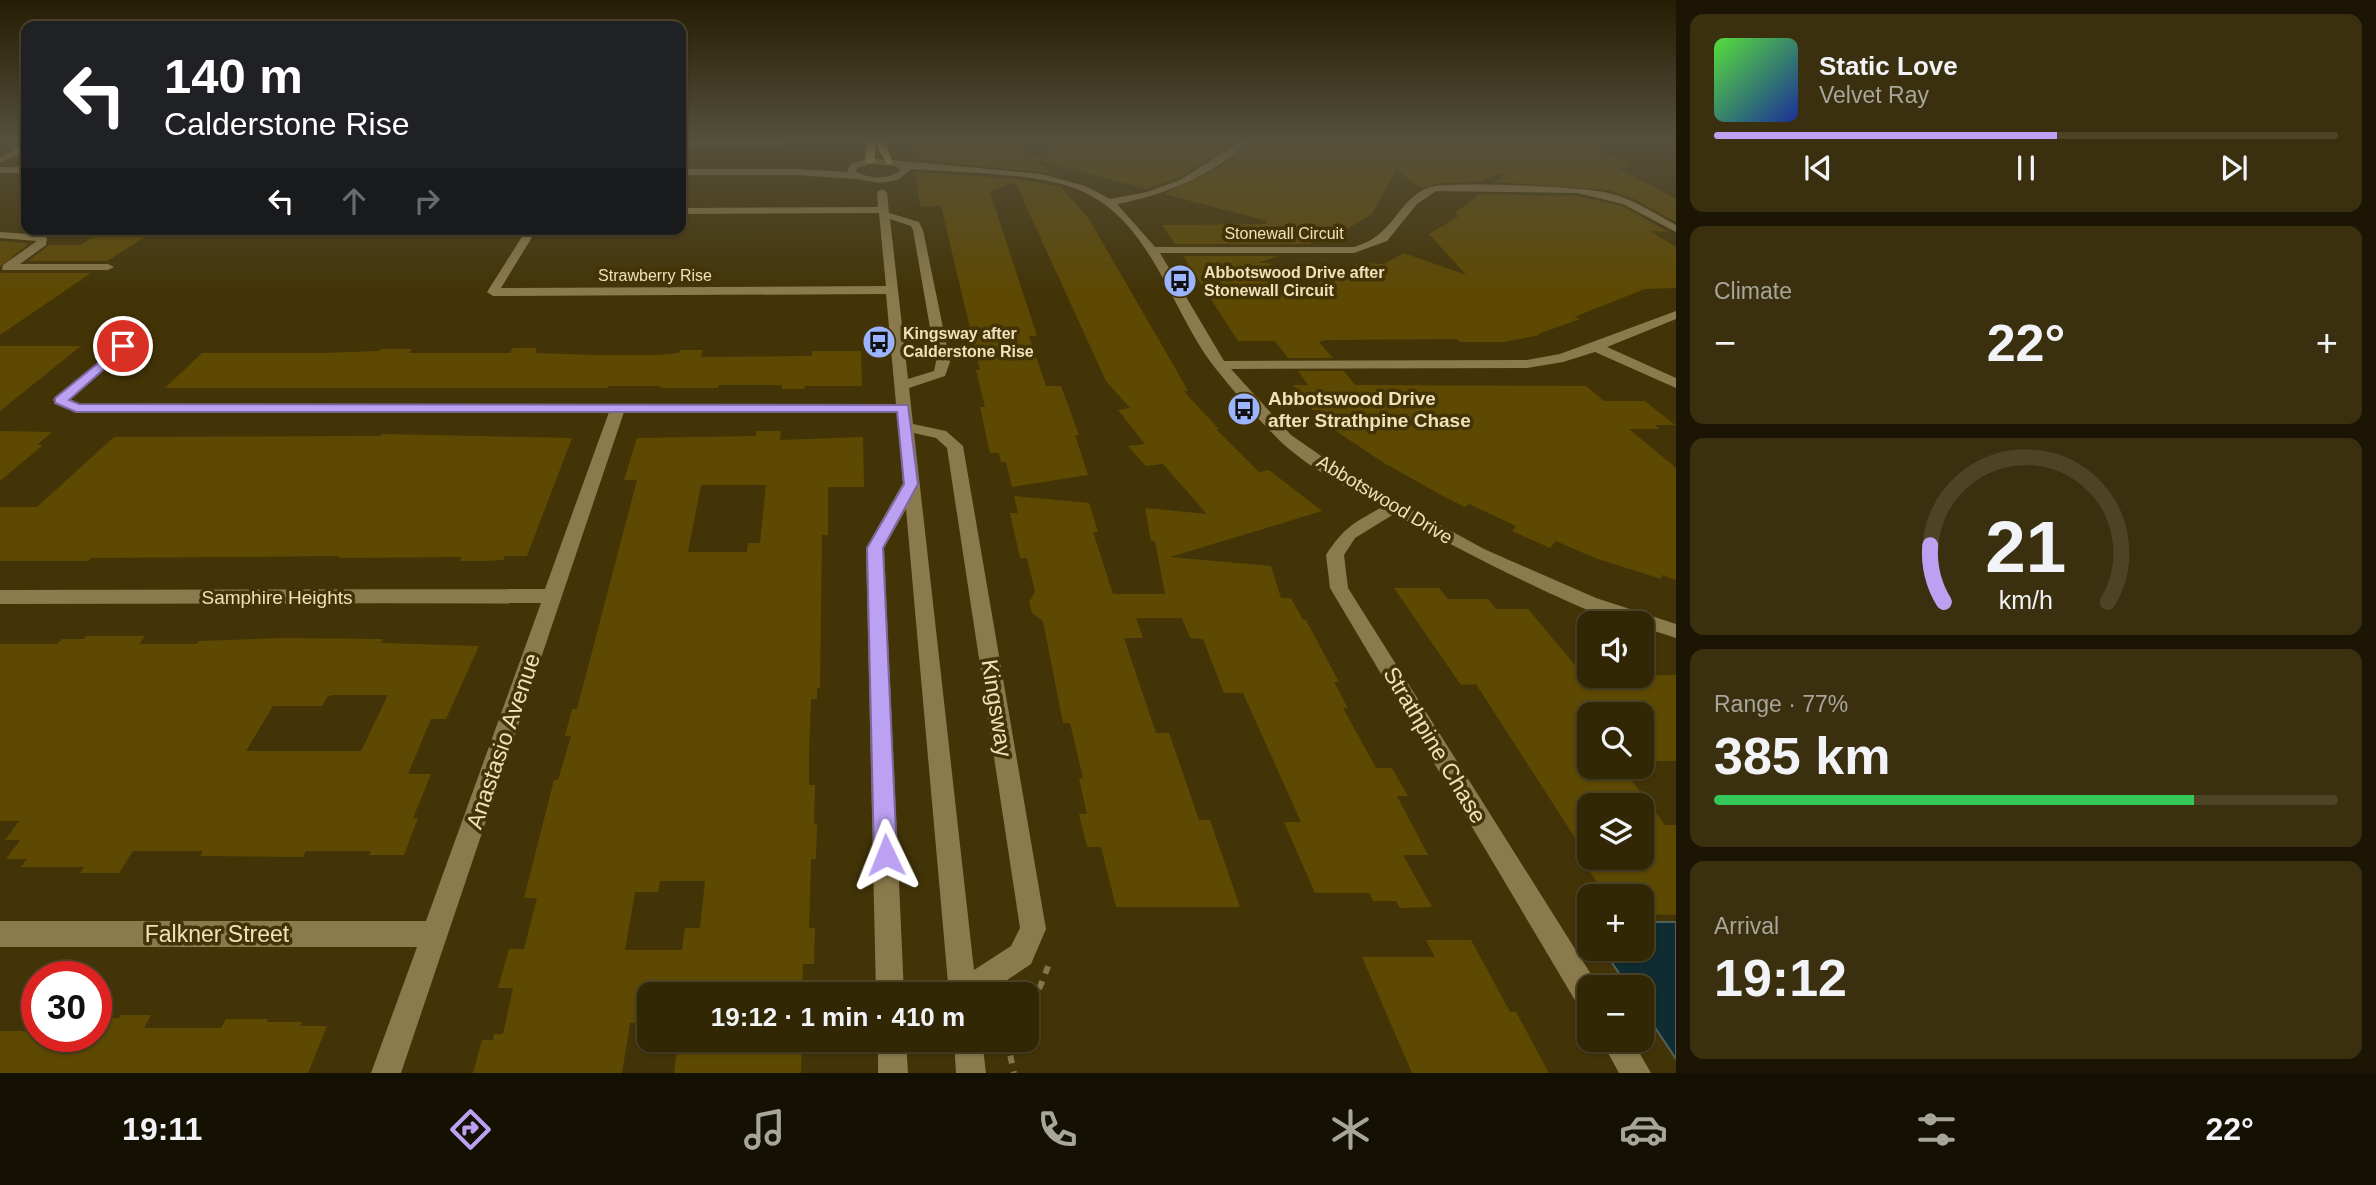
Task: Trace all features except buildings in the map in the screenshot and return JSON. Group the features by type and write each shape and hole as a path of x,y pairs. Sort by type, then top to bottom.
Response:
{"street":[{"path":"871,191 883,205 915,224 918,230 943,362 940,373 901,386"},
{"path":"883,205 891,191"},
{"name":"Abbotswood Drive","path":"1088,191 1118,209 1152,250 1220,365 1286,438 1341,477 1478,553 1589,603 1676,631"},
{"path":"1109,202 1160,191"},
{"name":"Stonewall Circuit","path":"1152,250 1354,250 1370,247 1388,236 1425,191"},
{"name":"Stonewall Circuit","path":"1583,191 1627,202 1676,229"},
{"path":"686,211 883,205"},
{"name":"Kingsway","path":"883,205 962,982"},
{"path":"0,235 34,236 42,238 43,243 3,270"},
{"name":"Strawberry Rise","path":"528,235 493,292 891,290"},
{"path":"3,270 108,268"},
{"path":"1220,365 1527,364 1563,358 1676,315"},
{"path":"123,346 60,400 76,408 618,408 904,418"},
{"path":"1595,347 1642,366 1676,384"},
{"name":"Anastasio Avenue","path":"386,1073 618,408"},
{"name":"Kingsway","path":"904,418 941,434 955,446 1033,929 1021,955 980,982"},
{"path":"890,982 875,548 911,484"},
{"name":"Strathpine Chase","path":"1393,507 1360,525 1342,544 1335,555 1339,588 1577,977"},
{"name":"Samphire Heights","path":"0,597 553,596"},
{"name":"Falkner Street","path":"0,934 435,934"},
{"path":"892,1052 893,1073"},
{"path":"969,1052 971,1073"},
{"path":"1623,1052 1636,1073"}],"path":[{"path":"1010,1052 1014,1073"}],"water":[{"path":"1654,922 1676,922 1676,1059 1654,1026 1654,975 1620,975 1611,961 1654,961"}],"place":[{"name":"Abbotswood Drive after Stonewall Circuit","path":"1180,281"},
{"name":"Kingsway after Calderstone Rise","path":"879,342"},
{"name":"Abbotswood Drive after Strathpine Chase","path":"1244,409"}],"route":[{"path":"123,346 60,400 76,408 903,408 911,484 875,548 886,855"}]}
